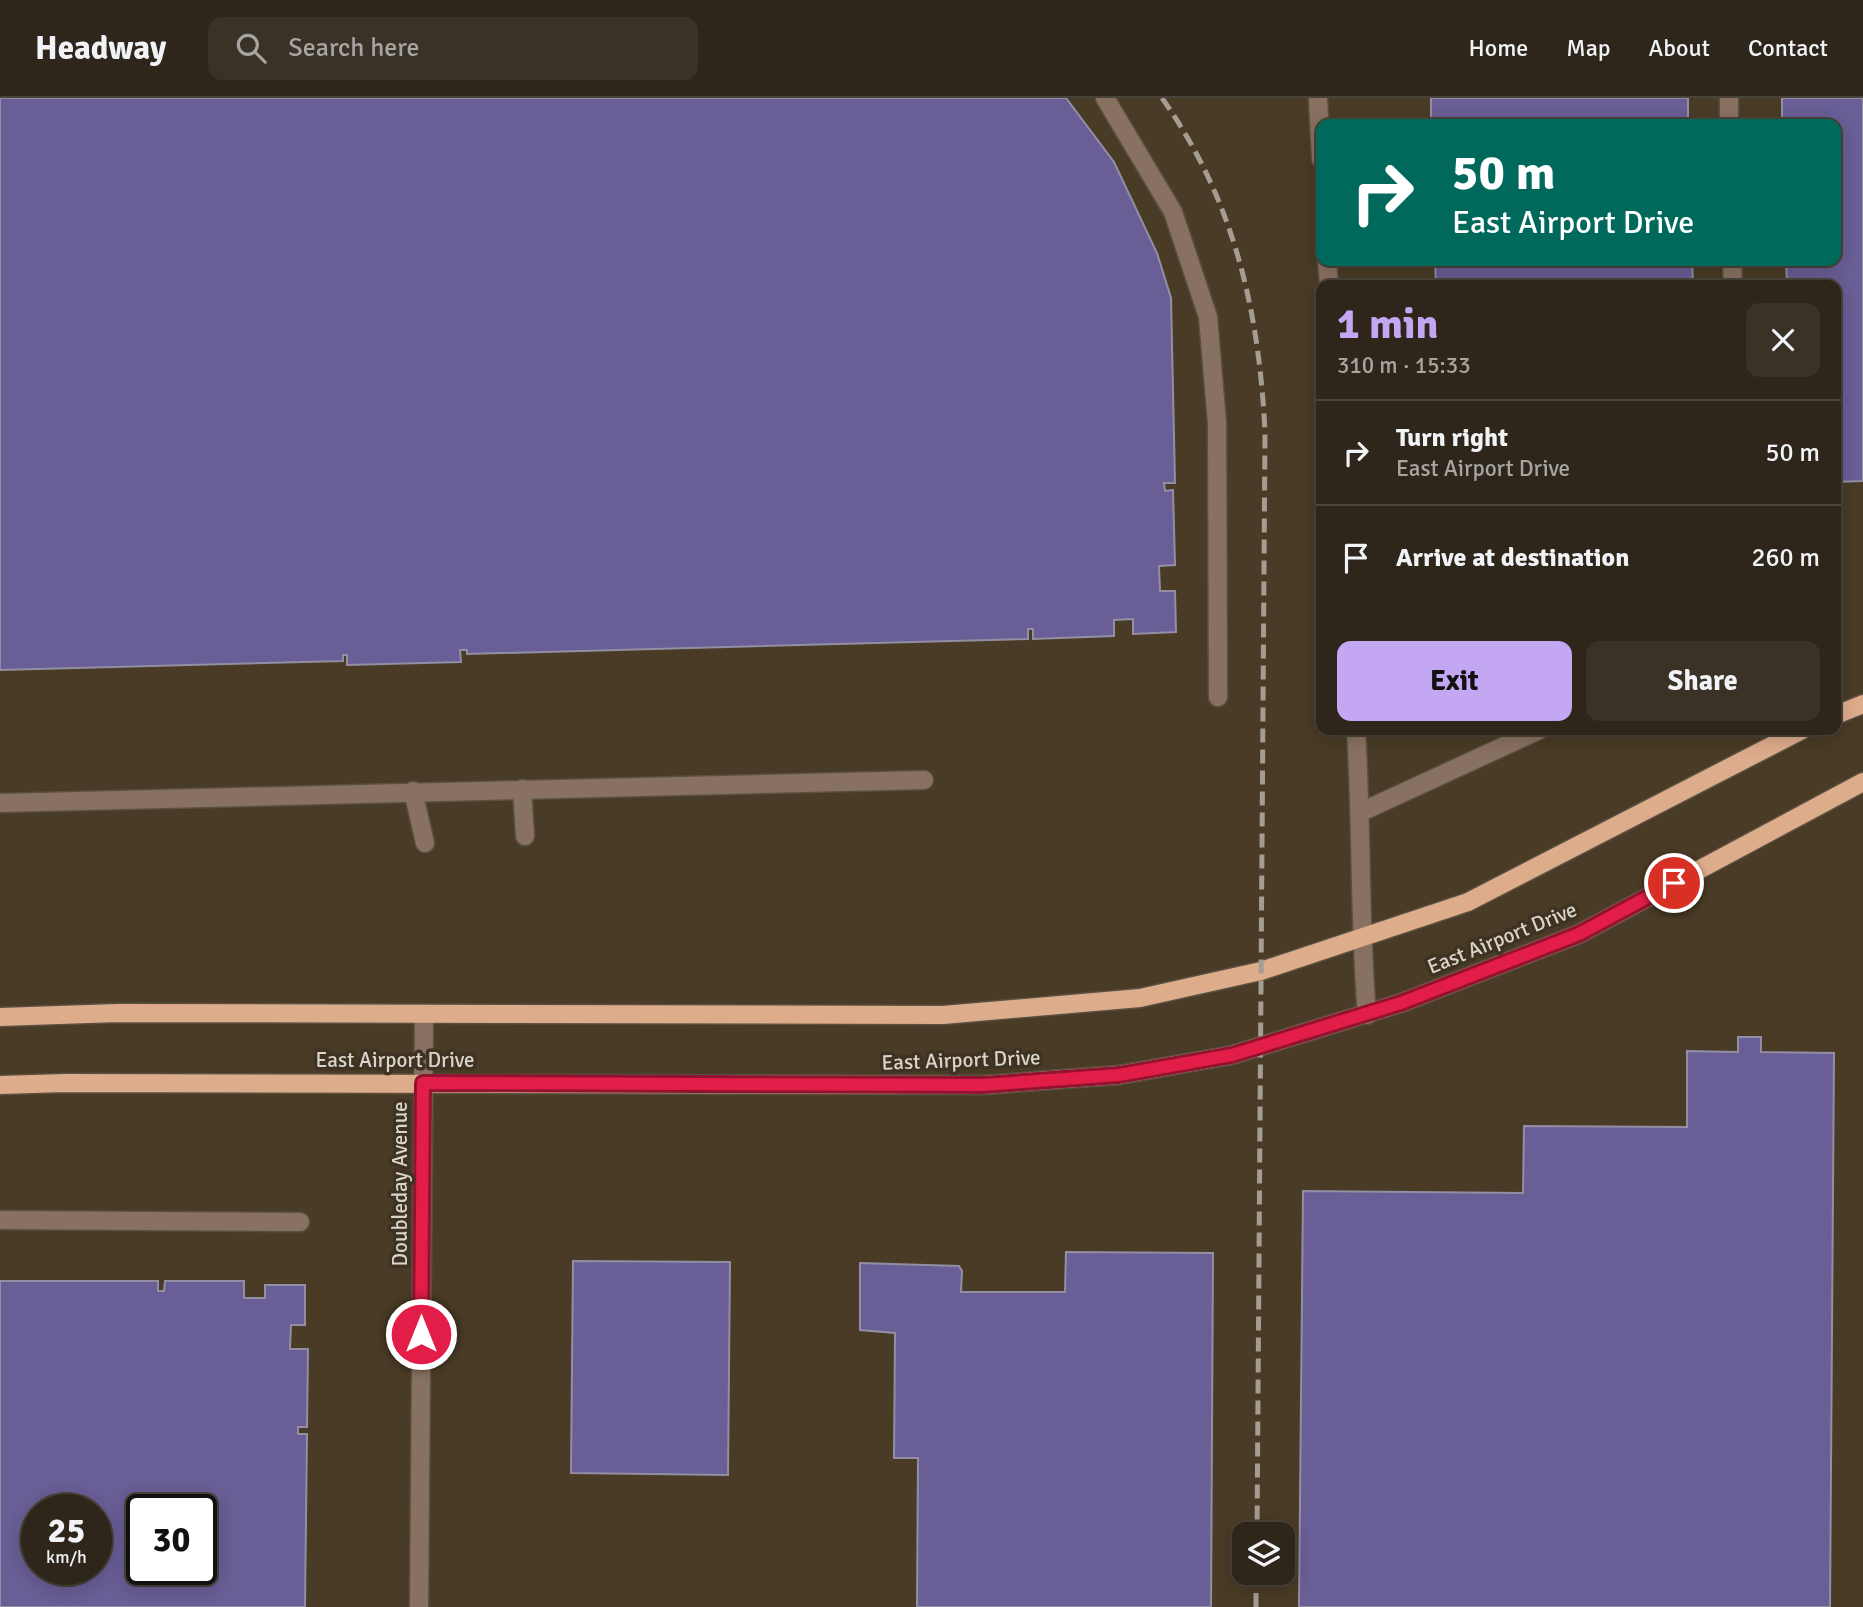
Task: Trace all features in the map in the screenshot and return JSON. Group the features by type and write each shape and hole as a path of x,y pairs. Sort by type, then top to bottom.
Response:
{"main road":[{"path":"1841,713 1863,705"},
{"path":"0,1017 118,1013 943,1015 1140,999 1261,971 1468,902 1779,735"},
{"name":"East Airport Drive","path":"0,1085 983,1085 1119,1075 1232,1055 1367,1015 1579,934 1863,782"}],"street":[{"path":"1105,98 1173,212 1208,317 1217,423 1218,697"},
{"path":"1318,98 1319,119"},
{"path":"1729,98 1729,119"},
{"path":"1356,735 1361,812 1360,937 1367,1015"},
{"path":"1361,812 1528,735"},
{"path":"0,803 924,780"},
{"path":"522,789 524,836"},
{"path":"414,791 425,843"},
{"name":"Doubleday Avenue","path":"419,1607 424,1014"},
{"path":"0,1220 300,1222"}],"shaded area":[{"path":"0,98 1863,98 1863,1607 0,1607"}],"building":[{"path":"0,98 1066,98 1114,162 1157,253 1171,298 1175,483 1164,483 1165,491 1173,490 1175,565 1159,566 1160,591 1175,591 1176,632 1133,634 1133,619 1114,620 1114,636 1033,639 1033,629 1028,629 1028,639 467,654 467,650 460,650 461,662 347,665 347,655 343,655 343,661 0,670"},
{"path":"1431,98 1688,98 1688,119 1431,119"},
{"path":"1782,98 1863,98 1863,481 1841,482 1841,280 1787,280 1786,266 1841,266 1841,119 1782,119"},
{"path":"1435,266 1692,266 1693,280 1436,280"},
{"path":"1738,1037 1761,1037 1761,1052 1834,1053 1830,1607 1299,1607 1303,1191 1523,1193 1524,1126 1687,1127 1687,1051 1738,1052"},
{"path":"1066,1252 1213,1253 1211,1607 917,1607 918,1458 894,1458 895,1333 860,1330 860,1263 959,1266 962,1271 961,1292 1065,1292"},
{"path":"573,1261 730,1262 728,1475 571,1473"},
{"path":"0,1281 158,1281 158,1291 164,1291 165,1281 244,1281 244,1298 265,1298 265,1285 305,1285 305,1325 291,1325 290,1349 308,1349 307,1427 298,1427 298,1434 307,1434 305,1607 0,1607"}],"railway":[{"path":"1162,98 1208,176 1225,216 1249,300 1262,387 1265,432 1257,1522"},
{"path":"1256,1585 1256,1607"}],"route":[{"path":"421,1334 423,1083 983,1085 1119,1075 1232,1055 1367,1015 1579,934 1674,883"}]}
